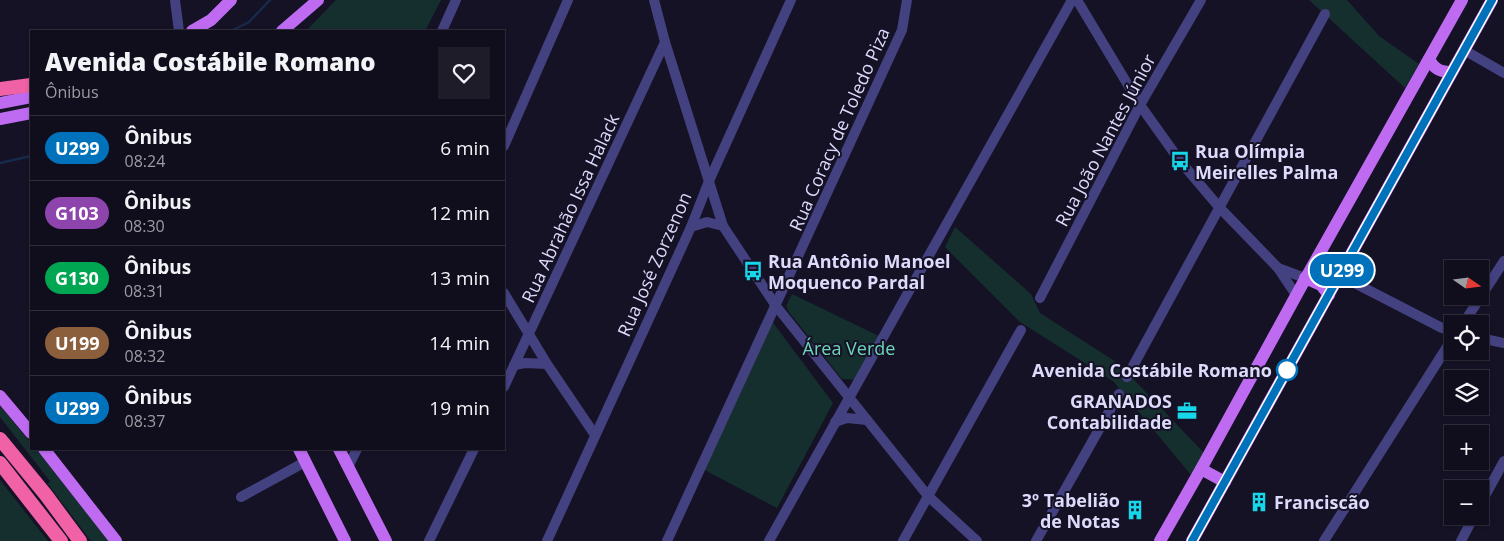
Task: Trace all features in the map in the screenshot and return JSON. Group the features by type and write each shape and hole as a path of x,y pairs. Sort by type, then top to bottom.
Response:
{"highway":[{"path":"0,89 30,85"},
{"path":"0,428 17,450 46,495"},
{"path":"0,439 46,495 80,541"},
{"path":"0,463 61,541"},
{"path":"39,511 57,541"}],"main road":[{"path":"194,30 211,20 231,0"},
{"path":"283,30 318,0"},
{"path":"1160,541 1305,278 1462,0"},
{"path":"1192,541 1492,0"},
{"path":"1429,58 1435,68 1442,72 1452,72"},
{"path":"0,103 30,97"},
{"path":"0,119 30,113"},
{"path":"1305,278 1322,285 1329,295"},
{"path":"0,396 30,432"},
{"path":"45,450 116,541"},
{"path":"299,450 345,541"},
{"path":"340,450 386,541"},
{"path":"1201,469 1225,482"}],"street":[{"path":"442,30 456,0"},
{"path":"505,144 568,0"},
{"path":"654,0 665,42 723,226 776,306 928,496 976,541"},
{"name":"Rua José Zorzenon","path":"547,541 691,227 709,181 792,0"},
{"name":"Rua Coracy de Toledo Piza","path":"667,541 902,30 907,0"},
{"path":"769,541 1072,0"},
{"path":"1077,0 1140,105 1180,161 1219,207 1278,268 1296,295"},
{"name":"Rua João Nantes Júnior","path":"1040,298 1140,105 1202,0"},
{"path":"175,1 178,30"},
{"path":"1127,376 1325,14"},
{"name":"Rua Abrahão Issa Halack","path":"505,385 665,42"},
{"path":"1464,50 1504,73"},
{"path":"691,227 707,222 723,226"},
{"path":"1469,315 1504,261"},
{"path":"1278,268 1305,278"},
{"path":"1339,275 1444,329"},
{"path":"505,295 547,364 595,435"},
{"path":"903,541 1021,330"},
{"path":"1489,340 1504,343"},
{"path":"1324,541 1444,352"},
{"path":"514,365 525,362 547,364"},
{"path":"1036,541 1118,394"},
{"path":"835,422 847,418 867,420"},
{"path":"348,467 356,450"},
{"path":"429,541 474,450"},
{"path":"1489,488 1504,461"},
{"path":"241,496 305,462"},
{"path":"1461,541 1469,525"}],"green space":[{"path":"336,0 441,0 426,30 307,30"},
{"path":"1309,0 1347,0 1379,36 1419,64 1405,88"},
{"path":"955,227 1031,294 1040,313 1119,364 1205,454 1191,475 1113,381 1020,322 945,247"},
{"name":"Área Verde","path":"792,294 883,338 860,380 842,379 789,312 786,306"},
{"path":"768,316 833,403 777,508 701,468"},
{"path":"0,406 30,442 30,450 37,450 109,541 91,541 48,484 50,481 0,417"},
{"path":"0,480 48,541 0,541"}],"waterway":[{"path":"233,30 249,22 270,0"},
{"path":"0,163 30,156"}],"bus line":[{"name":"U299","path":"1192,541 1492,0"}],"place":[{"name":"Rua Olímpia Meirelles Palma","path":"1180,161"},
{"name":"Rua Antônio Manoel Moquenco Pardal","path":"753,271"},
{"name":"Avenida Costábile Romano","path":"1287,370"},
{"name":"GRANADOS Contabilidade","path":"1187,411"},
{"name":"Franciscão","path":"1259,502"},
{"name":"3º Tabelião de Notas","path":"1135,510"}]}
